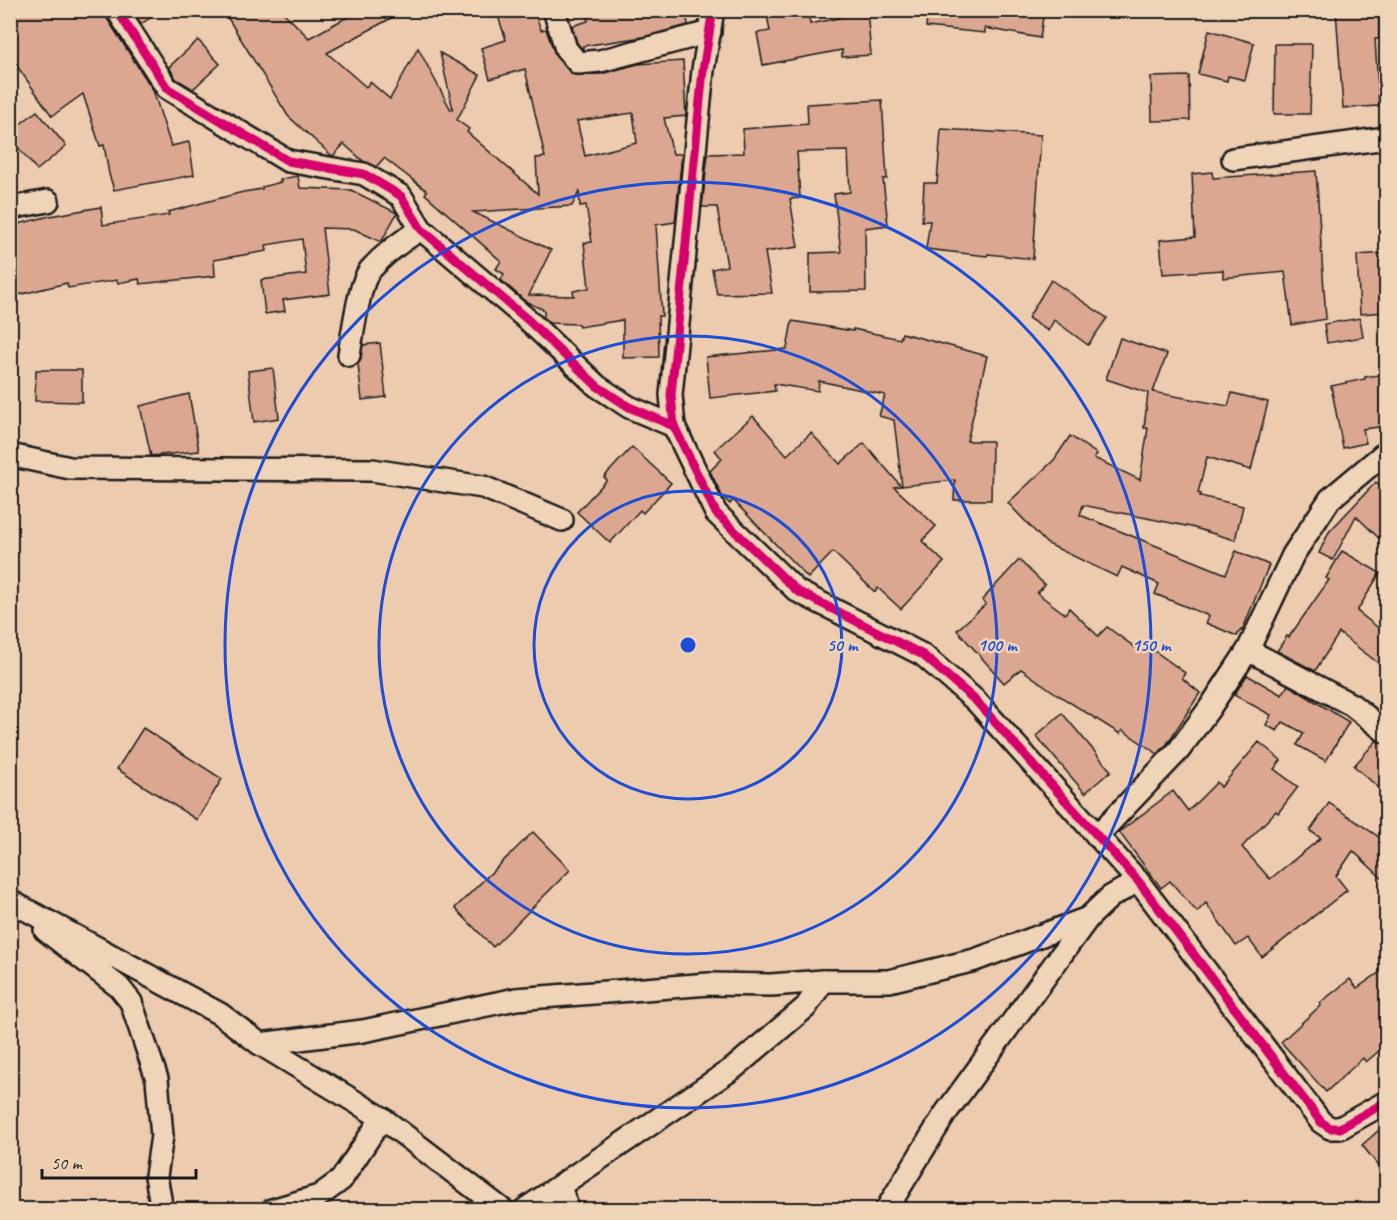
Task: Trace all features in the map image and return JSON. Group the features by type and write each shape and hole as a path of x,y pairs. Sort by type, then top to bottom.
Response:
{"street":[{"path":"117,10 167,88 288,161 364,174 400,196 421,229 528,320 597,386 629,407 674,426"},
{"path":"554,10 566,49 578,63 600,61 710,32"},
{"path":"713,10 703,70 671,395 674,426 716,513 797,591 923,655 976,700 1138,881 1321,1122 1330,1128 1340,1128 1386,1102"},
{"path":"1233,159 1386,138"},
{"path":"10,208 48,201"},
{"path":"349,355 357,306 368,271 402,241 421,229"},
{"path":"1097,836 1179,750 1209,709 1248,650 1293,555 1330,499 1386,452"},
{"path":"10,455 70,468 372,470 483,487 562,520"},
{"path":"1248,650 1352,705 1386,732"},
{"path":"886,1209 945,1114 1088,918 1110,897 1138,881"},
{"path":"10,903 220,1014 260,1044 382,1118 502,1209"},
{"path":"10,903 119,987 131,1002 157,1079 162,1136 156,1176 162,1209"},
{"path":"260,1044 363,1031 516,999 710,984 771,985 823,981 889,981 975,960 1088,918"},
{"path":"524,1209 735,1067 806,1007 823,981"},
{"path":"272,1209 319,1196 341,1180 382,1118"},
{"path":"560,1186 568,1209"}],"building":[{"path":"10,10 104,10 106,17 153,90 171,146 189,142 194,175 114,190 104,145 100,146 83,94 52,116 10,56"},
{"path":"132,10 162,10 141,24"},
{"path":"223,10 281,10 309,38 360,10 406,10 327,53 366,87 370,82 390,99 418,48 451,110 453,109 440,53 480,75 457,120 469,129 467,132 538,194 536,158 545,157 525,69 490,79 481,48 506,40 496,10 534,11 541,30 546,29 556,57 574,75 601,74 638,64 683,61 686,116 664,118 673,154 682,154 675,222 656,225 662,316 658,316 659,357 623,358 623,320 579,327 578,324 549,323 544,318 544,310 525,301 501,280 504,274 496,269 501,261 425,194 427,191 384,158 376,167 363,161 344,144 333,156 331,155 288,116","holes":["633,113 637,143 585,156 577,121","579,192 580,206 586,205 592,242 584,243 589,288 573,291 574,296 529,295 551,250 473,212 572,206"]},
{"path":"586,10 686,10 688,25 643,37 583,46 583,50 577,43 572,26 588,21"},
{"path":"766,10 808,10 810,24 839,18 839,10 867,10 871,55 842,57 842,50 763,65 757,33 770,31"},
{"path":"928,10 1044,10 1040,38 985,28 985,33 926,27"},
{"path":"1336,10 1379,10 1379,39 1375,39 1379,106 1343,108"},
{"path":"1209,30 1254,43 1245,80 1228,76 1227,81 1198,74"},
{"path":"198,40 220,64 193,89 176,79 169,67"},
{"path":"1275,44 1312,44 1310,114 1274,114"},
{"path":"1189,76 1190,120 1152,121 1151,77"},
{"path":"882,100 887,179 883,179 888,225 865,228 866,291 810,292 810,253 841,252 834,194 850,192 848,151 797,152 800,198 790,199 798,247 765,252 772,293 717,294 712,269 727,266 717,207 702,207 708,154 744,153 743,129 808,124 807,104"},
{"path":"37,111 66,146 37,170 10,138 10,132"},
{"path":"941,129 1041,135 1033,259 926,249 930,221 922,221 924,183 937,183"},
{"path":"1316,171 1326,319 1292,325 1285,272 1223,278 1223,270 1163,274 1160,240 1195,237 1192,174 1212,172 1213,178"},
{"path":"298,176 300,188 351,190 397,213 381,242 354,229 322,228 330,294 283,300 285,311 265,314 261,280 306,274 302,239 266,245 267,251 214,260 215,276 140,284 139,279 118,283 117,280 68,288 67,283 10,297 10,226 101,207 103,225 169,215 168,212 262,189 262,187 281,182 280,179"},
{"path":"1386,253 1386,312 1360,314 1357,255"},
{"path":"1051,280 1107,318 1088,345 1054,320 1048,331 1028,318"},
{"path":"1360,318 1363,337 1327,343 1324,324"},
{"path":"792,321 853,331 853,329 900,339 902,333 987,356 967,441 992,441 991,500 954,500 955,480 902,486 894,420 879,416 885,395 819,381 818,391 774,384 775,391 710,398 706,357 787,349"},
{"path":"1120,338 1167,354 1153,392 1228,406 1232,393 1268,402 1251,470 1207,457 1198,493 1201,494 1200,496 1243,506 1235,540 1191,527 1083,505 1080,515 1226,574 1236,551 1269,565 1242,631 1237,636 1206,623 1209,616 1155,594 1159,584 1122,567 1117,577 1046,543 1008,503 1054,460 1070,436 1097,454 1094,458 1140,480 1148,428 1144,428 1148,393 1106,379"},
{"path":"380,343 386,397 362,400 358,364 363,345"},
{"path":"273,368 279,418 254,422 248,371"},
{"path":"36,370 82,370 82,402 35,401"},
{"path":"1386,374 1386,426 1363,429 1366,443 1343,448 1331,386"},
{"path":"189,394 199,451 151,456 140,406"},
{"path":"753,416 787,455 811,433 840,464 864,443 901,486 894,487 936,526 922,541 944,562 901,609 878,588 875,592 833,552 808,578 733,500 730,504 722,496 710,471 722,459 715,450"},
{"path":"632,447 671,483 643,513 640,510 610,543 577,512 607,480 604,477"},
{"path":"1376,482 1386,492 1386,545 1356,516 1333,560 1319,553 1329,532"},
{"path":"1342,551 1380,573 1357,611 1386,634 1386,669 1339,633 1315,671 1277,651 1329,580 1326,578"},
{"path":"1019,560 1045,585 1037,593 1065,614 1069,608 1098,636 1107,627 1136,648 1141,641 1185,673 1182,678 1200,693 1158,754 1122,730 1120,734 1021,669 1004,683 957,630 986,604 982,600"},
{"path":"1247,675 1282,695 1288,685 1349,722 1326,761 1297,745 1304,733 1283,722 1277,731 1266,725 1271,715 1234,695"},
{"path":"1062,713 1111,771 1085,793 1036,736"},
{"path":"143,728 222,779 197,820 117,769"},
{"path":"1376,741 1386,744 1386,794 1354,766"},
{"path":"1259,742 1281,760 1274,769 1298,787 1278,813 1276,811 1242,847 1270,879 1321,838 1310,831 1329,803 1386,842 1386,882 1353,851 1336,876 1347,890 1262,957 1248,938 1236,946 1206,903 1197,912 1170,881 1161,888 1119,832 1173,791 1188,811 1217,782 1221,787"},
{"path":"533,832 570,870 493,947 455,908"},
{"path":"1386,968 1386,1045 1366,1062 1363,1058 1326,1092 1281,1042 1321,1005 1320,1003 1350,979 1357,988"},
{"path":"1386,1124 1386,1175 1362,1145"}],"cycle path":[{"path":"117,10 167,88 288,161 364,174 401,196 421,229 528,320 597,386 629,407 674,426"},
{"path":"713,10 703,70 671,395 674,426 716,513 797,591 923,655 976,701 1138,881 1321,1122 1330,1128 1340,1128 1386,1102"}]}
